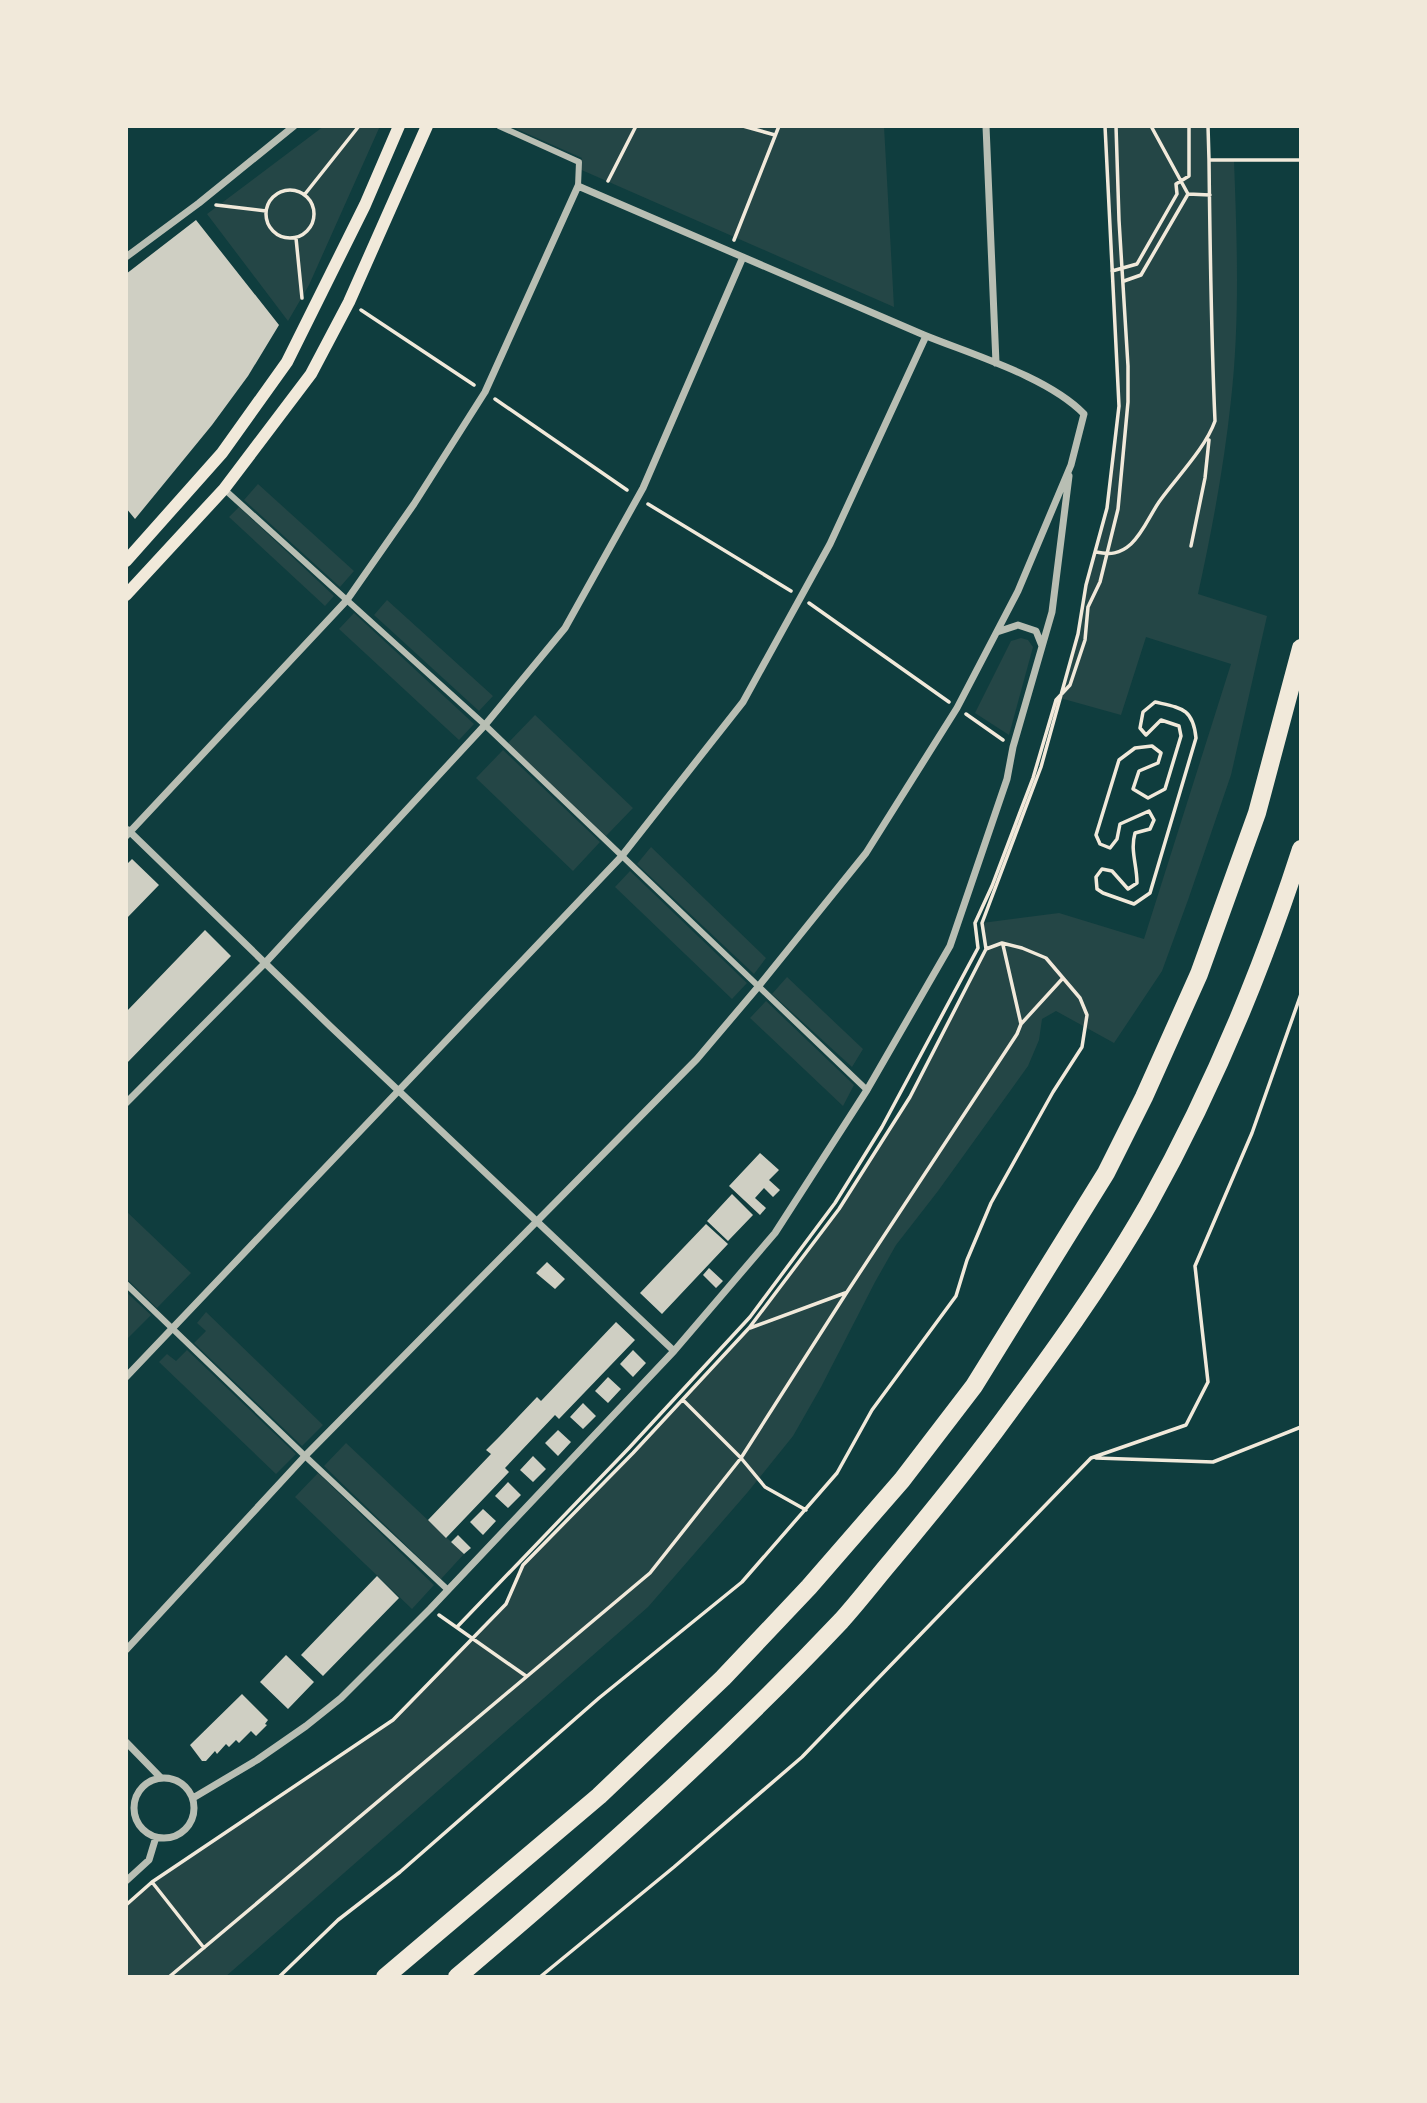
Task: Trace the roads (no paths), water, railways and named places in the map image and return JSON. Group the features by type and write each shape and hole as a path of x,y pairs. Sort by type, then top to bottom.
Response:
{"highway":[{"path":"385,1977 599,1796 723,1678 809,1587 893,1489 974,1386 1106,1172 1144,1097 1199,974 1257,813 1301,648"},
{"path":"457,1977 686,1777 843,1619 955,1485 1051,1353 1147,1206 1220,1064 1277,923 1301,849"}],"main road":[{"path":"126,562 222,453 287,362 365,205 399,126"},
{"path":"126,595 225,489 311,374 349,302 427,126"}],"street":[{"path":"126,257 200,203 293,126"},
{"path":"499,126 579,162 578,186 485,392 414,505 347,600 127,832 674,1351"},
{"path":"986,126 996,363"},
{"path":"192,1798 257,1760 324,1712 430,1609 674,1351 775,1233 867,1090 950,946 1007,779 1013,747 1052,612 1071,465 1084,414 1070,400 996,363 578,186"},
{"path":"126,1102 265,963 485,725 565,628 638,498 743,257"},
{"path":"126,1377 621,856 743,702 830,544 926,335"},
{"path":"126,1650 305,1456 696,1059 866,853 957,708 1018,591 1071,465"},
{"path":"225,489 485,725 867,1090"},
{"path":"997,632 1018,625 1036,631 1042,647"},
{"path":"126,1284 448,1590"},
{"path":"126,1742 161,1778"},
{"path":"161,1778 180,1782 192,1798 193,1814 189,1824 182,1832 167,1838 147,1833 130,1817 142,1787 150,1781 161,1778"},
{"path":"126,1881 149,1860 156,1837"}]}
